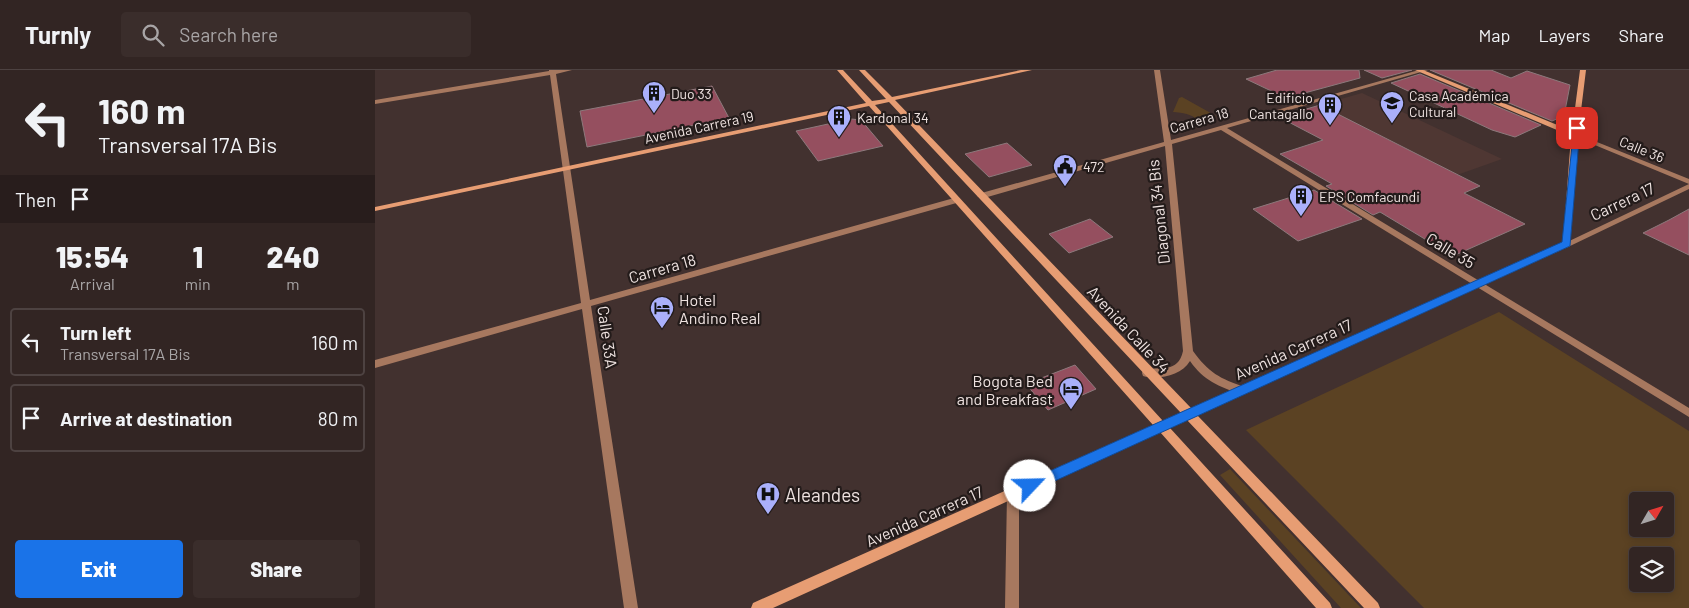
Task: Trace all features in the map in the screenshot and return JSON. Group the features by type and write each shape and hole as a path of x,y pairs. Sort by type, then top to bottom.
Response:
{"main road":[{"path":"840,70 1325,608"},
{"name":"Avenida Calle 34","path":"862,70 1373,608"},
{"name":"Avenida Carrera 19","path":"375,209 1029,70"},
{"name":"Calle 36","path":"1422,70 1575,135"},
{"path":"1567,244 1575,135 1583,70"},
{"name":"Avenida Carrera 17","path":"758,608 1567,244"}],"street":[{"path":"375,102 553,71 569,70"},
{"name":"Diagonal 34 Bis","path":"1157,70 1168,143 1188,351 1209,378 1241,390"},
{"name":"Carrera 18","path":"981,196 1422,70"},
{"name":"Calle 33A","path":"553,71 631,608"},
{"name":"Calle 35","path":"1222,128 1689,413"},
{"name":"Calle 36","path":"1575,135 1689,182"},
{"name":"Carrera 17","path":"1567,244 1689,186"},
{"name":"Carrera 18","path":"375,364 957,200"},
{"path":"1147,372 1163,373 1175,370 1184,364 1188,358 1188,351"},
{"path":"1012,608 1013,494"}],"shaded area":[{"name":"Casa Académica Cultural","path":"1362,93 1502,159 1457,175 1320,105"},
{"path":"1182,97 1216,116 1198,121 1190,115 1173,112 1179,98"},
{"path":"1499,312 1689,431 1689,608 1424,608 1246,430"},
{"path":"1230,469 1361,608 1341,608 1220,475"}],"building":[{"path":"1277,70 1359,70 1360,78 1286,98 1246,79"},
{"path":"1364,70 1412,70 1382,78"},
{"path":"1430,70 1491,70 1511,78 1527,71 1570,85 1564,116 1552,121"},
{"path":"1420,74 1541,125 1515,137 1492,130 1391,83"},
{"name":"Duo 33","path":"712,86 729,118 587,147 580,111"},
{"path":"1320,105 1480,186 1464,193 1525,224 1453,256 1380,212 1373,215 1326,186 1332,184 1280,154 1323,140 1279,117"},
{"name":"Kardonal 34","path":"851,119 861,120 883,146 818,161 796,131"},
{"path":"1007,143 1032,165 989,177 965,154"},
{"name":"EPS Comfacundi","path":"1314,190 1362,219 1298,241 1253,209"},
{"path":"1689,209 1689,255 1643,233 1669,220"},
{"path":"1090,219 1113,237 1069,253 1049,234"},
{"path":"1075,365 1096,389 1048,410 1026,384"}],"place":[{"name":"Duo 33","path":"654,114"},
{"name":"Casa Académica Cultural","path":"1392,124"},
{"name":"Edificio Cantagallo","path":"1330,126"},
{"name":"Kardonal 34","path":"839,138"},
{"name":"472","path":"1065,187"},
{"name":"EPS Comfacundi","path":"1301,217"},
{"name":"Hotel Andino Real","path":"662,329"},
{"name":"Bogota Bed and Breakfast","path":"1071,410"},
{"name":"Aleandes","path":"768,515"}],"route":[{"path":"1030,486 1567,244 1577,128"}]}
